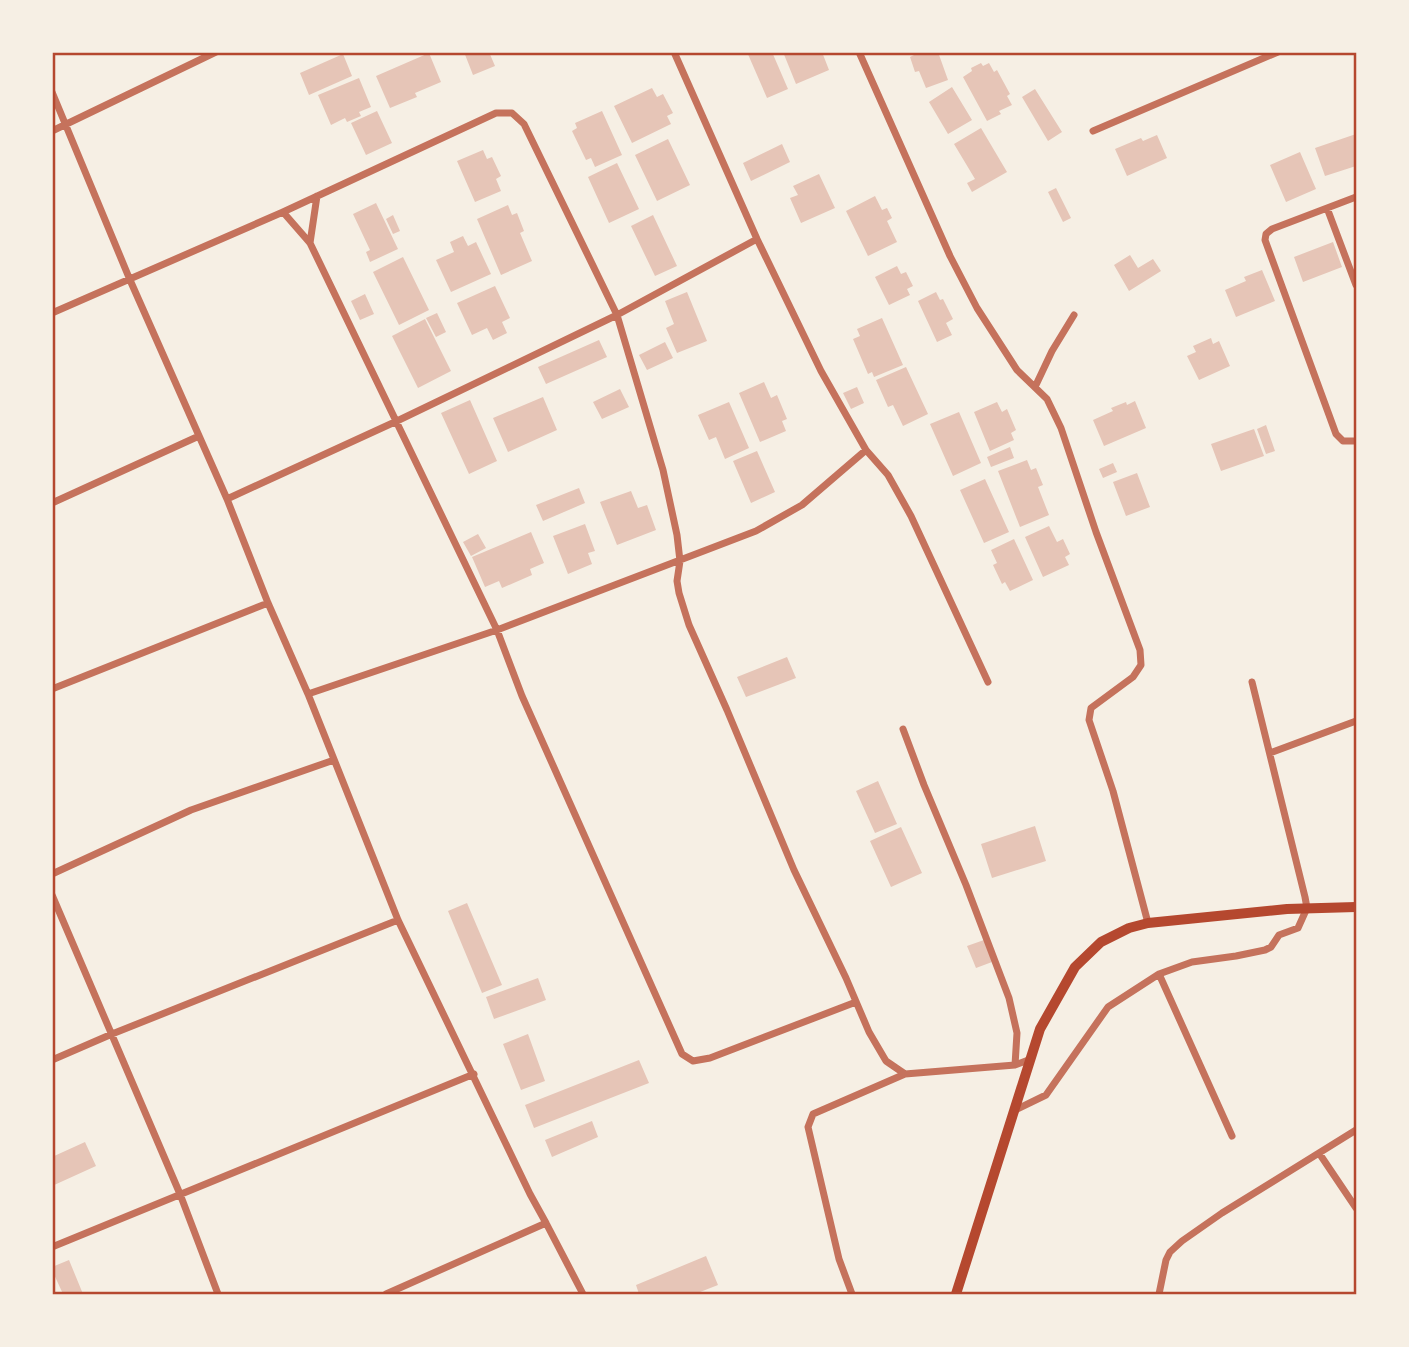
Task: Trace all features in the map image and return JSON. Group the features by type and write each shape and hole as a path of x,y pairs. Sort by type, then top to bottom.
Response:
{"main road":[{"path":"956,1294 1040,1029 1075,967 1101,942 1129,928 1148,923 1307,908 1356,907"}],"street":[{"path":"52,131 216,52"},
{"path":"674,52 757,239 821,371 866,450 888,475 911,516 988,682"},
{"path":"859,52 950,256 972,297 1017,370 1047,398 1140,650 1141,665 1133,677 1091,708 1089,720 1114,791 1148,923"},
{"path":"1093,131 1278,52"},
{"path":"52,92 130,280 227,499 398,920 530,1194 583,1294"},
{"path":"52,313 283,212 496,113 512,113 524,124 617,316 663,470 677,535 680,561 677,581 679,593 689,625 794,870 869,1032 886,1061 905,1074"},
{"path":"310,243 317,196"},
{"path":"1356,197 1272,229 1266,234 1265,240 1336,434 1343,441 1356,441"},
{"path":"1327,208 1356,285"},
{"path":"283,212 310,243 497,630 522,696 682,1054 693,1061 710,1058 856,1002"},
{"path":"227,499 617,316 757,239"},
{"path":"1035,387 1052,351 1074,315"},
{"path":"52,503 199,436"},
{"path":"308,694 497,630 756,531 802,505 866,450"},
{"path":"52,689 268,603"},
{"path":"1015,1111 1046,1095 1108,1007 1159,974 1192,962 1265,950 1279,935 1298,928 1307,908 1252,682"},
{"path":"1270,753 1356,721"},
{"path":"903,729 1009,998 1017,1033 1015,1065"},
{"path":"52,874 191,810 334,760"},
{"path":"52,895 180,1194 218,1294"},
{"path":"52,1060 398,920"},
{"path":"1159,974 1232,1136"},
{"path":"852,1294 839,1259 812,1150 808,1127 813,1114 905,1074 1015,1065 1031,1059"},
{"path":"52,1247 474,1074"},
{"path":"1159,1294 1166,1260 1182,1241 1356,1130"},
{"path":"1319,1153 1356,1208"},
{"path":"386,1294 546,1223"}],"building":[{"path":"464,52 489,52 495,66 473,75"},
{"path":"747,52 772,52 788,89 767,98"},
{"path":"783,52 822,52 829,70 796,84"},
{"path":"913,52 938,52 948,80 926,88 919,71 915,72 910,57 914,55"},
{"path":"429,53 441,82 415,93 417,97 390,108 376,76"},
{"path":"343,54 352,76 309,95 300,73"},
{"path":"981,63 983,66 989,63 994,72 997,70 1010,94 1007,96 1012,105 987,121 963,77 972,71 971,68"},
{"path":"359,78 371,107 359,112 361,116 347,122 345,118 331,125 318,95"},
{"path":"952,87 972,120 948,134 929,102"},
{"path":"652,88 657,97 663,94 673,113 667,116 671,124 632,143 614,106"},
{"path":"1035,89 1062,132 1048,141 1022,97"},
{"path":"377,111 392,143 366,155 351,123"},
{"path":"602,111 622,155 595,167 591,158 586,160 572,131 577,128 575,123"},
{"path":"981,128 1007,172 972,192 967,183 975,179 954,144"},
{"path":"1356,134 1356,166 1325,176 1315,148"},
{"path":"1157,135 1167,158 1127,176 1115,149 1141,138 1143,141"},
{"path":"668,139 690,185 657,201 635,155"},
{"path":"782,144 790,162 751,181 743,163"},
{"path":"483,150 487,159 492,157 501,176 496,179 501,191 475,202 457,161"},
{"path":"1300,152 1316,189 1286,202 1270,165"},
{"path":"617,163 639,209 609,223 588,177"},
{"path":"819,174 835,208 801,223 790,198 798,195 793,186"},
{"path":"1056,188 1071,218 1063,222 1048,192"},
{"path":"875,196 882,210 887,208 892,218 887,221 897,242 868,256 846,211"},
{"path":"376,203 398,249 370,262 366,252 370,250 353,214"},
{"path":"508,205 512,215 517,213 524,231 520,233 532,261 501,275 477,219"},
{"path":"393,215 400,231 393,234 386,219"},
{"path":"653,215 677,266 655,276 631,226"},
{"path":"463,236 468,246 476,242 491,274 451,292 436,260 454,252 450,242"},
{"path":"1333,242 1342,267 1303,282 1294,257"},
{"path":"1130,255 1138,268 1153,259 1161,271 1129,291 1114,265"},
{"path":"403,257 429,310 399,325 373,272"},
{"path":"897,266 901,274 906,272 913,286 907,289 910,295 889,305 875,277"},
{"path":"1262,270 1275,301 1236,317 1225,290 1246,281 1244,277"},
{"path":"495,286 510,318 502,322 507,333 493,340 487,328 472,335 457,303"},
{"path":"687,292 707,341 677,353 666,328 674,324 665,301"},
{"path":"936,292 940,300 943,299 953,319 946,323 952,335 937,342 918,301"},
{"path":"365,294 374,314 360,320 351,301"},
{"path":"437,313 446,332 436,337 426,318"},
{"path":"882,318 903,365 874,377 872,372 868,374 853,339 860,336 857,329"},
{"path":"425,319 451,371 418,388 392,336"},
{"path":"1211,338 1213,344 1219,341 1230,366 1199,380 1187,356 1196,352 1193,346"},
{"path":"599,340 607,357 546,384 538,367"},
{"path":"665,342 673,358 647,370 639,355"},
{"path":"906,367 928,414 903,426 893,405 888,407 876,380"},
{"path":"764,382 771,398 777,395 787,419 782,421 786,431 760,442 739,393"},
{"path":"857,387 864,403 851,409 843,393"},
{"path":"620,389 629,407 602,419 593,402"},
{"path":"543,397 557,430 508,452 493,418"},
{"path":"470,400 497,461 469,474 441,413"},
{"path":"1135,401 1146,428 1104,446 1093,420 1113,411 1111,408"},
{"path":"729,402 749,448 725,459 716,437 709,440 698,415"},
{"path":"997,402 1002,412 1007,409 1016,430 1011,433 1014,440 990,451 974,412"},
{"path":"959,412 981,463 953,476 930,424"},
{"path":"1266,425 1275,451 1266,454 1257,429"},
{"path":"1254,429 1264,456 1221,471 1211,444"},
{"path":"1010,447 1014,458 991,467 987,457"},
{"path":"757,451 775,492 751,503 733,461"},
{"path":"1027,460 1031,470 1036,468 1043,485 1038,487 1049,515 1020,527 998,471"},
{"path":"1113,463 1117,472 1103,478 1099,469"},
{"path":"1137,473 1150,507 1126,516 1113,482"},
{"path":"985,479 1009,532 984,543 960,490"},
{"path":"579,488 585,503 543,521 536,505"},
{"path":"631,491 638,508 647,505 656,530 617,545 600,502"},
{"path":"585,524 595,551 588,553 592,564 568,574 553,536"},
{"path":"1049,526 1057,542 1063,539 1070,554 1065,557 1069,565 1043,577 1025,537"},
{"path":"531,532 544,563 530,569 532,575 502,588 499,581 485,587 472,557"},
{"path":"478,534 486,548 471,556 463,542"},
{"path":"1014,539 1033,580 1010,591 1005,582 1002,584 993,565 997,563 991,550"},
{"path":"787,657 796,678 746,697 737,677"},
{"path":"878,781 897,824 875,833 856,791"},
{"path":"1035,826 1046,861 992,878 981,844"},
{"path":"901,827 922,873 891,887 870,841"},
{"path":"467,903 502,985 482,993 448,911"},
{"path":"984,940 992,962 976,968 967,946"},
{"path":"538,978 546,1000 494,1019 486,997"},
{"path":"528,1034 545,1081 521,1090 503,1044"},
{"path":"639,1060 649,1083 534,1128 525,1105"},
{"path":"592,1121 598,1137 552,1157 545,1140"},
{"path":"85,1142 96,1166 52,1186 52,1157"},
{"path":"706,1256 718,1285 695,1294 639,1294 636,1285"},
{"path":"69,1260 83,1294 63,1294 52,1270 52,1267"}]}
